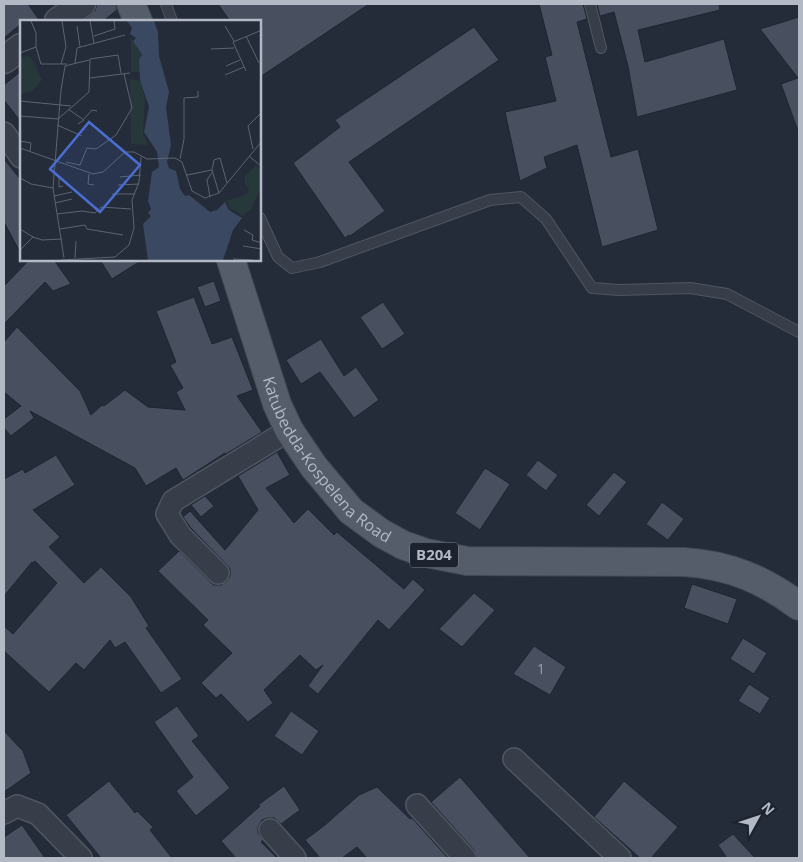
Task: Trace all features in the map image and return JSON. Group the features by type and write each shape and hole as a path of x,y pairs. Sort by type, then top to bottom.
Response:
{"main road":[{"path":"132,4 138,20"},
{"name":"Katubedda-Kospelena Road","path":"231,261 277,404 289,430 314,467 351,511 381,533 403,545 434,555 467,561 684,562 708,564 765,582 799,606"}],"street":[{"path":"59,20 82,4"},
{"path":"4,60 20,48"},
{"path":"218,573 180,535 167,514 173,501 289,430"},
{"path":"514,759 620,858"},
{"path":"417,805 465,858"},
{"path":"4,813 17,806 38,814 81,858"},
{"path":"270,830 295,858"}],"lane":[{"path":"166,4 172,20"},
{"path":"590,4 601,48"},
{"path":"261,220 278,257 292,268 320,262 490,200 521,197 546,219 592,288 620,290 690,288 727,294 799,332"}],"building":[{"path":"4,4 28,4 39,20 20,20 20,25 4,38"},
{"path":"97,4 116,4 117,10 104,20 85,20 95,11"},
{"path":"218,4 369,4 261,76 261,20 229,20"},
{"path":"539,4 583,4 587,19 577,22 611,157 638,149 658,230 602,247 577,145 544,157 547,168 520,181 505,112 556,101 545,57 552,55"},
{"path":"597,4 719,4 720,10 638,30 645,62 724,39 737,90 637,117 628,66 614,12 600,16"},
{"path":"799,17 799,128 797,128 781,84 798,78 760,29"},
{"path":"474,27 499,60 349,162 385,211 345,238 293,163 340,127 335,120"},
{"path":"20,72 20,121 4,100 4,85"},
{"path":"4,159 20,179 20,252 4,222"},
{"path":"28,261 55,261 71,284 53,291 45,282 4,324 4,286"},
{"path":"101,261 140,261 112,279"},
{"path":"214,281 221,301 205,307 197,287"},
{"path":"194,297 212,344 232,337 253,390 237,396 262,432 183,480 176,468 146,486 135,468 30,411 34,418 11,436 4,428 4,419 21,406 4,392 4,342 17,327 80,391 91,415 102,405 104,406 125,390 148,407 185,410 176,392 183,388 170,365 176,362 156,311"},
{"path":"383,302 405,334 382,349 360,317"},
{"path":"321,339 344,376 356,367 379,400 354,418 320,372 301,384 286,360"},
{"path":"277,452 290,475 266,488 294,523 308,509 334,535 337,532 404,589 413,579 425,590 389,630 378,620 318,694 308,686 323,665 316,670 300,655 264,690 273,703 248,722 221,694 216,698 201,683 232,653 203,625 208,620 158,571 179,551 214,585 221,585 227,581 230,576 230,569 190,527 183,517 190,511 225,550 258,510 238,476"},
{"path":"56,455 75,485 33,510 60,537 49,547 84,583 101,567 131,597 149,626 146,628 182,679 161,693 125,642 115,648 110,640 84,670 76,663 49,692 4,651 4,626 13,634 57,583 35,561 32,562 4,596 4,479 23,469 25,473"},
{"path":"538,460 558,475 546,491 526,475"},
{"path":"485,468 510,484 480,530 455,513"},
{"path":"614,472 627,482 599,516 586,505"},
{"path":"205,496 214,506 201,517 191,505"},
{"path":"662,502 684,519 668,540 646,524"},
{"path":"692,584 737,599 728,624 684,608"},
{"path":"474,593 495,610 462,647 439,629"},
{"path":"743,638 767,653 754,674 730,659"},
{"path":"534,646 566,667 550,695 513,674"},
{"path":"749,684 770,698 760,714 738,701"},
{"path":"177,706 199,736 192,741 230,788 196,816 176,791 193,777 154,722"},
{"path":"291,711 319,731 302,755 274,736"},
{"path":"4,731 23,751 31,773 4,792"},
{"path":"460,777 530,858 477,858 474,850 431,802"},
{"path":"109,781 135,813 137,811 153,827 150,830 172,858 101,858 66,815"},
{"path":"624,781 678,827 651,858 640,858 594,817"},
{"path":"284,786 300,810 281,824 274,818 268,818 262,820 258,827 258,833 263,840 261,842 277,858 236,858 221,841 260,806 258,805"},
{"path":"377,787 410,819 412,818 448,858 367,858 357,847 342,858 320,858 305,840 359,795"},
{"path":"22,825 45,858 4,858 4,837"},
{"path":"733,834 755,858 727,858 718,845"}]}
